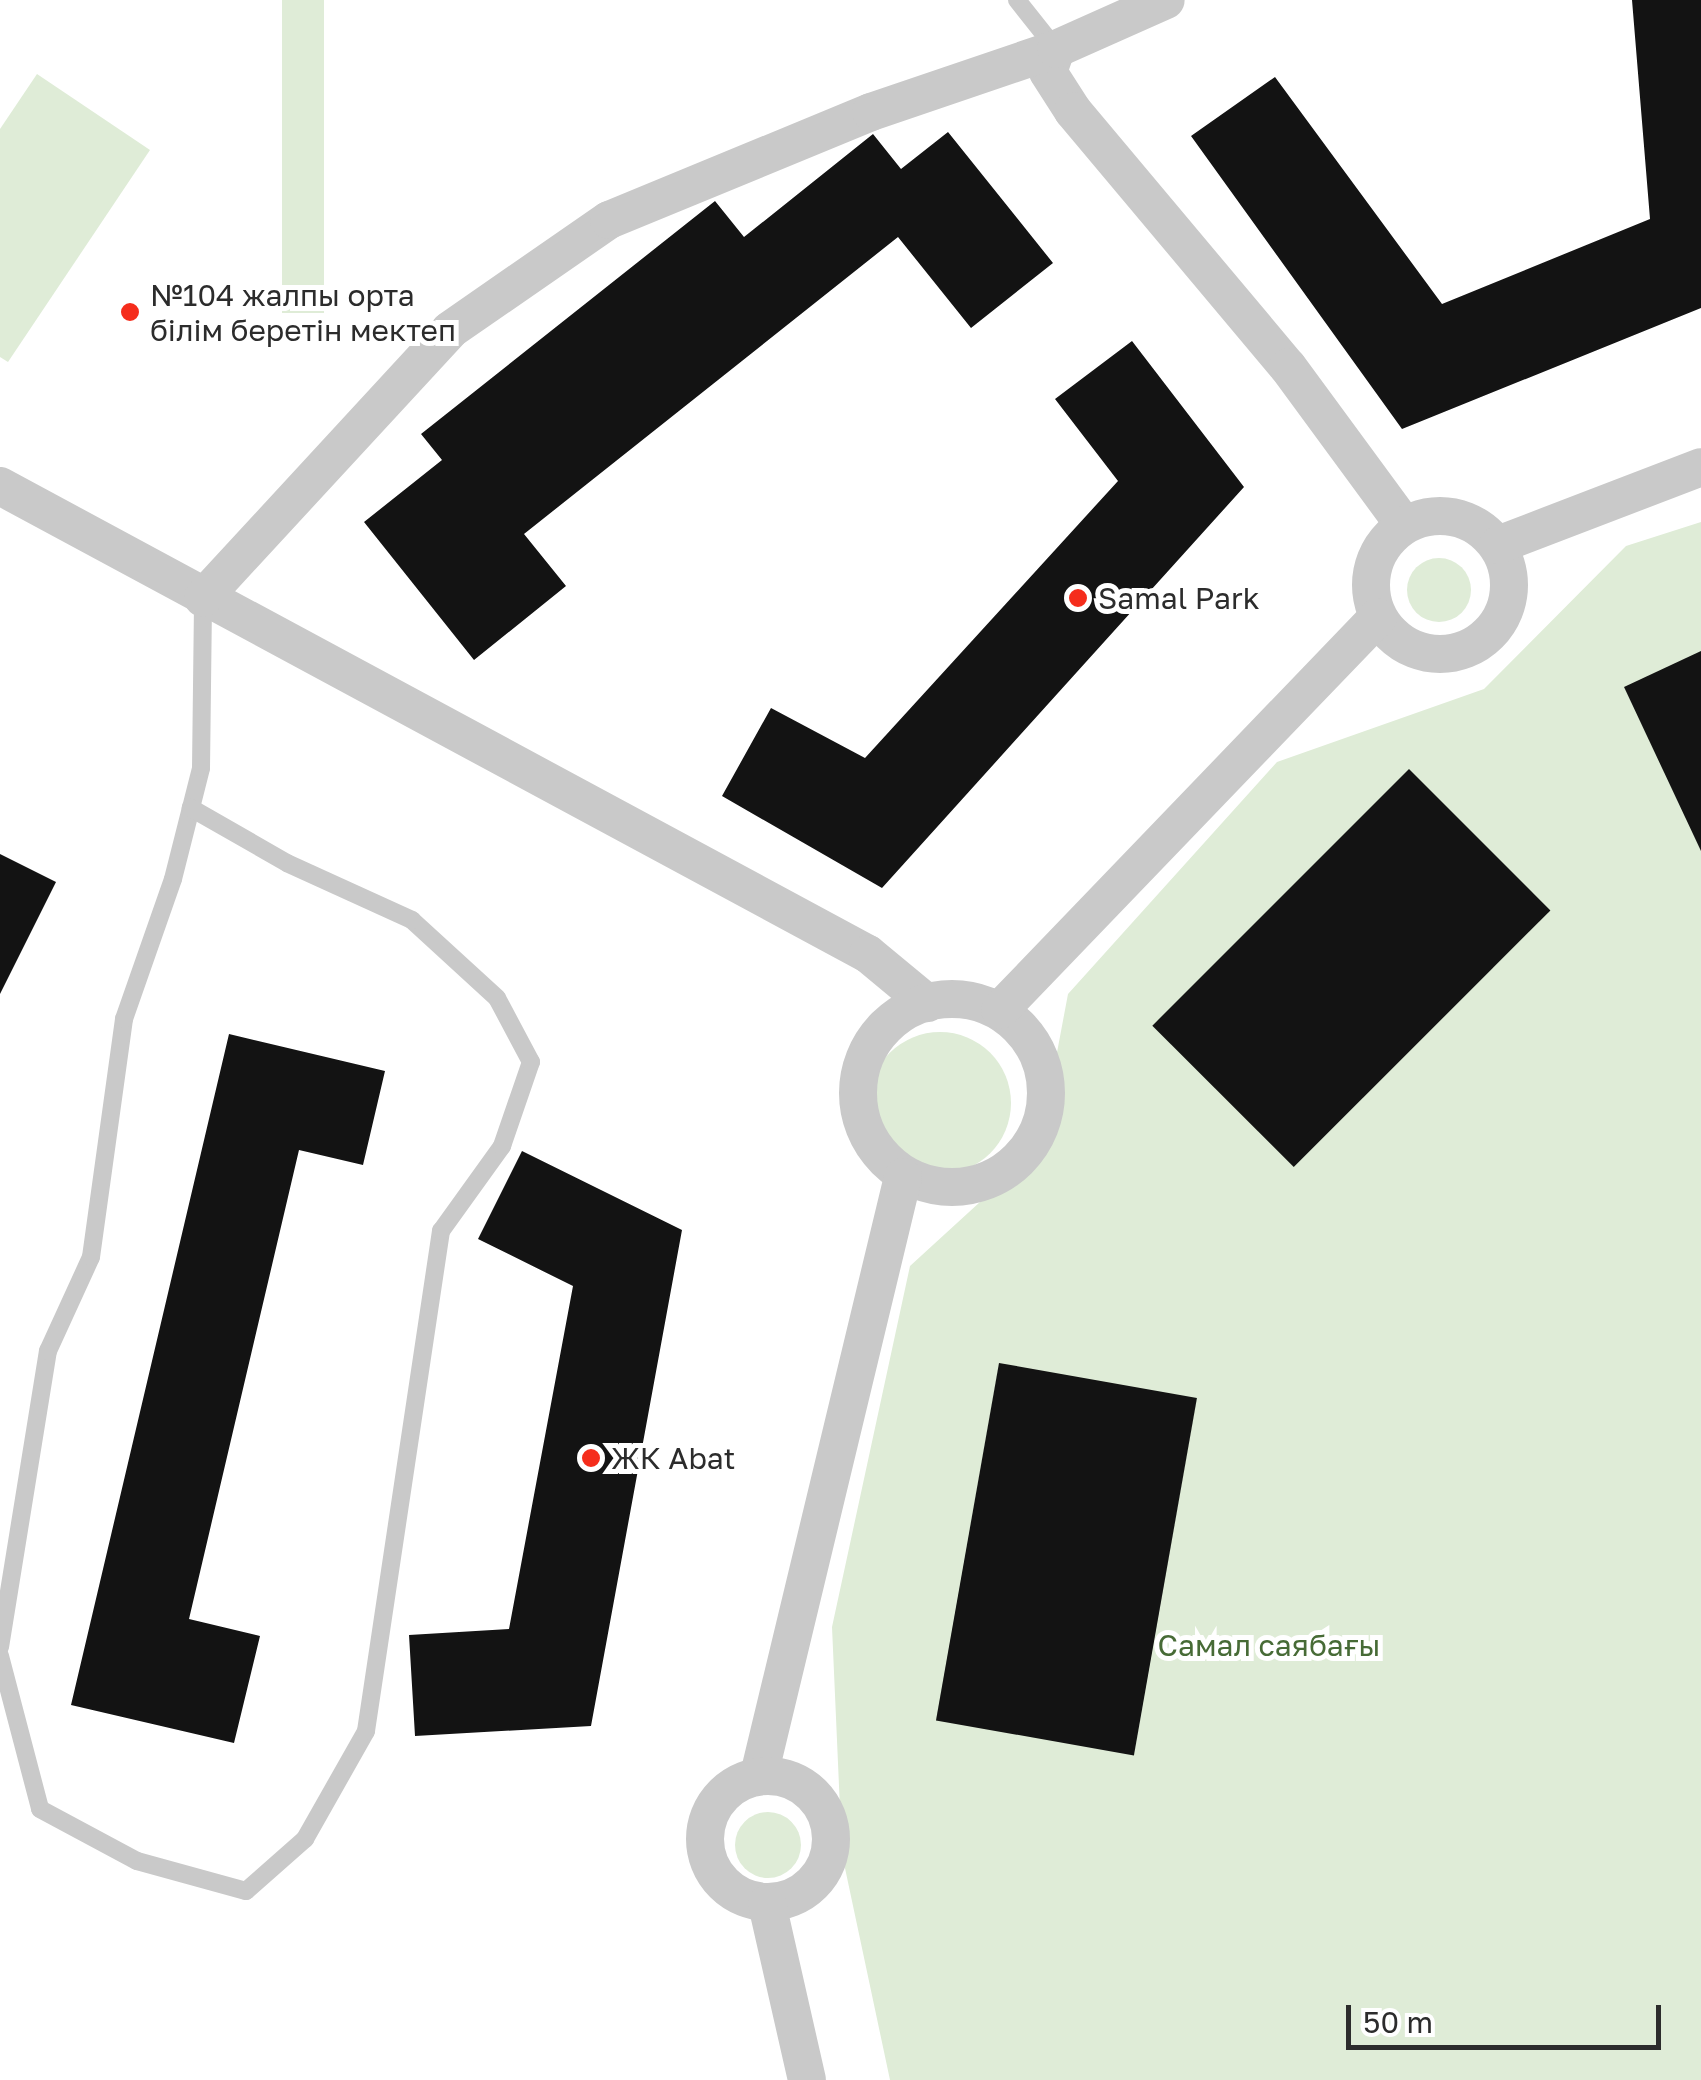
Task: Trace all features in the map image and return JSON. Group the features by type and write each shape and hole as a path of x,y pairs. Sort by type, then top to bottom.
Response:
{"street":[{"path":"203,598 450,330 609,220 871,112 1056,50 1166,0"},
{"path":"1056,50 1048,72 1073,111 1288,367 1404,525"},
{"path":"1498,545 1701,467"},
{"path":"0,486 203,598 506,754 868,954 927,1004"},
{"path":"1455,517 1484,529 1498,545 1510,576 1508,608 1490,635 1462,652 1429,654 1399,642 1378,617 1371,586 1376,556 1404,525 1455,517"},
{"path":"1000,1010 1378,617"},
{"path":"952,997 1000,1010 1036,1045 1048,1093 1035,1142 1000,1176 968,1186 952,1190 903,1177 868,1141 855,1093 868,1045 904,1009 952,997"},
{"path":"759,1775 903,1177"},
{"path":"759,1775 794,1780 821,1802 833,1836 825,1870 801,1895 767,1904 736,1896 724,1885 713,1874 703,1843 709,1812 719,1799 730,1787 759,1775"},
{"path":"767,1904 806,2080"}],"lane":[{"path":"1017,0 1056,50"},
{"path":"0,1648 48,1351 91,1257 124,1019 201,768 203,598"},
{"path":"0,1656 40,1808 137,1861 246,1890 305,1839 366,1732 442,1231 502,1146 531,1062 498,998 412,920 287,863 191,808"}],"green space":[{"path":"282,0 324,0 324,313 282,313"},
{"path":"37,74 150,150 8,362 0,357 0,129"},
{"name":"Самал саябағы","path":"1701,522 1701,2080 890,2080 842,1854 832,1627 910,1266 1039,1148 1068,994 1277,762 1484,689 1626,546"},
{"path":"1439,558 1461,568 1471,590 1461,612 1439,622 1417,612 1407,590 1417,568"},
{"path":"940,1032 967,1037 990,1053 1006,1076 1011,1103 1006,1130 990,1153 967,1169 940,1174 913,1169 890,1153 874,1130 869,1103 874,1076 890,1053 913,1037"},
{"path":"768,1812 792,1821 801,1845 792,1869 768,1878 744,1869 735,1845 744,1821"}],"building":[{"path":"1632,0 1701,0 1701,308 1402,429 1191,136 1275,77 1442,304 1650,219"},
{"path":"948,132 1053,263 971,328 898,237 524,534 566,586 474,660 364,522 442,460 421,434 715,201 744,237 873,134 901,169"},
{"name":"Samal Park","path":"1132,341 1244,487 882,888 722,796 771,708 865,758 1118,481 1055,399"},
{"path":"1701,651 1701,851 1624,687"},
{"path":"1409,769 1550,910 1294,1167 1152,1026"},
{"path":"0,854 56,882 0,994"},
{"path":"229,1034 385,1071 363,1165 299,1150 189,1619 260,1636 234,1743 71,1705"},
{"name":"ЖК Abat","path":"522,1151 682,1230 591,1726 415,1736 409,1635 509,1629 573,1286 478,1239"},
{"path":"999,1363 1197,1398 1134,1755 936,1720"}],"place":[{"name":"№104 жалпы орта білім беретін мектеп","path":"130,312"},
{"name":"Samal Park","path":"1078,598"},
{"name":"ЖК Abat","path":"591,1458"}]}
